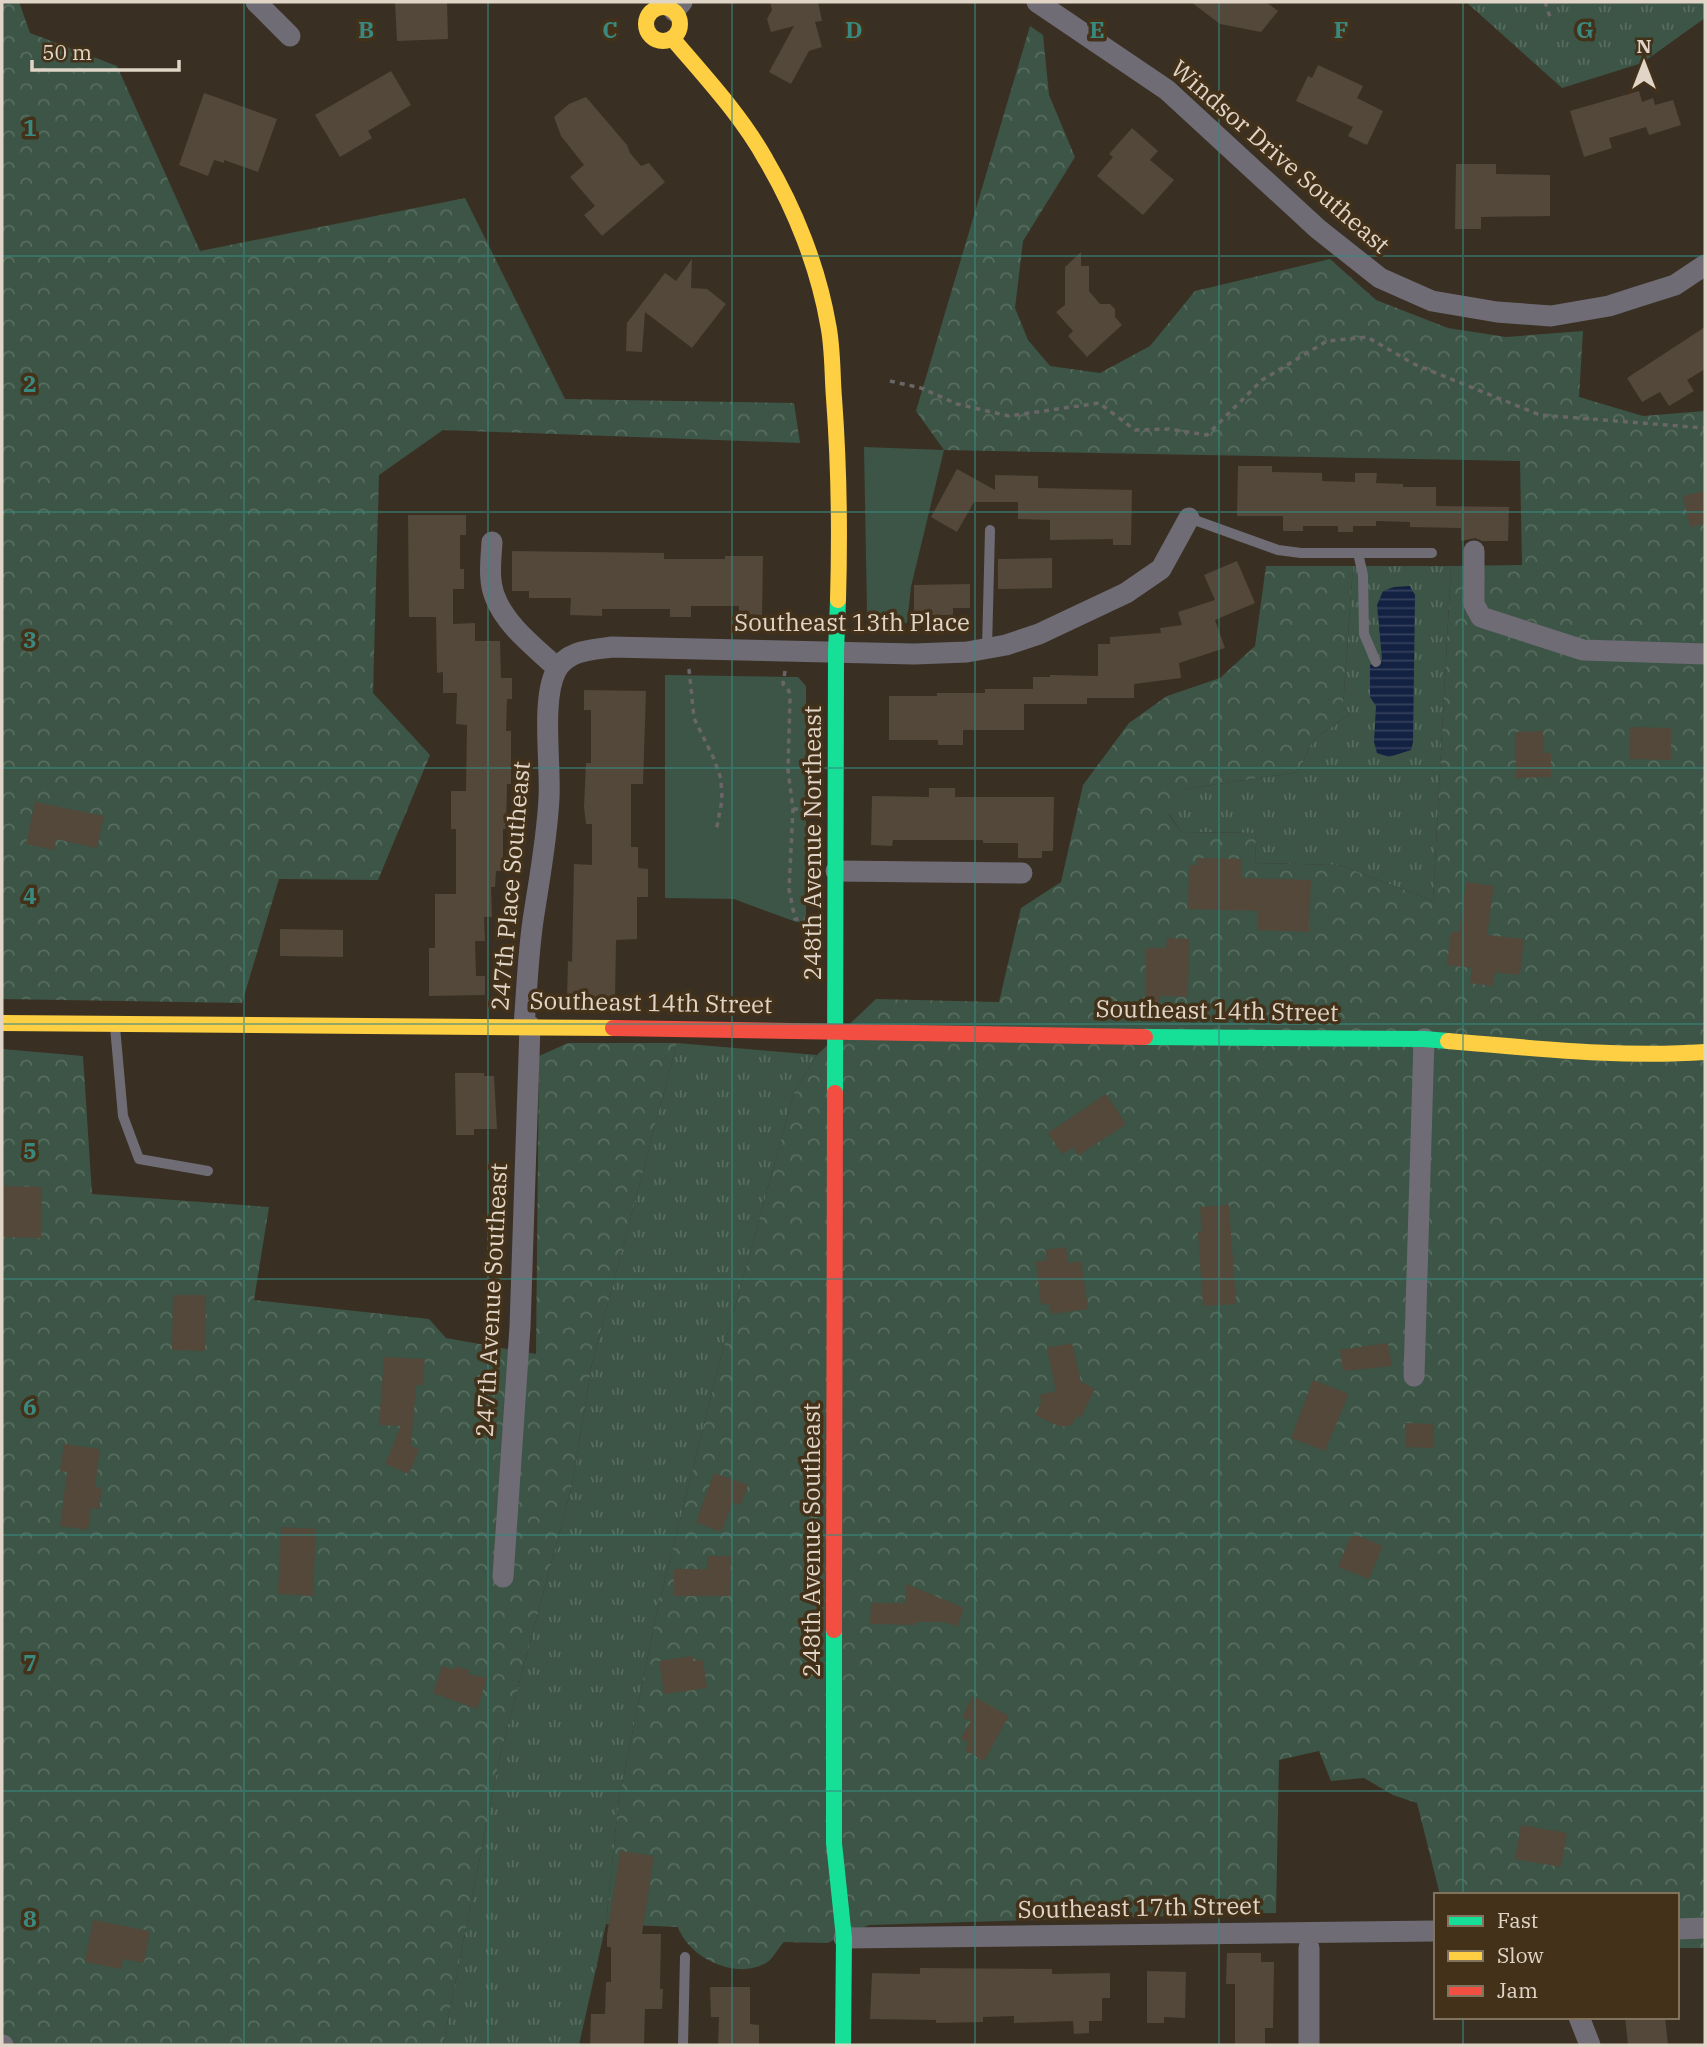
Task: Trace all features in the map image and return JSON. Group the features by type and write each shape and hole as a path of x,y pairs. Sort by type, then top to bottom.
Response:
{"street":[{"path":"256,2 290,36"},
{"name":"Windsor Drive Southeast","path":"1037,2 1167,90 1318,229 1380,278 1433,301 1497,312 1552,316 1609,306 1675,285 1705,265"},
{"path":"678,6 680,25 672,38 662,41 649,33 644,10 678,6"},
{"name":"248th Avenue Northeast","path":"672,38 739,117 767,160 790,206 827,315 836,424 839,597 836,652 836,1033"},
{"name":"Southeast 13th Place","path":"557,668 580,651 612,647 914,654 967,652 1006,645 1038,634 1126,593 1161,569 1189,518"},
{"path":"492,542 490,577 495,598 510,622 557,668"},
{"path":"1474,551 1474,604 1481,617 1583,650 1705,654"},
{"name":"247th Place Southeast","path":"527,1026 533,916 545,851 549,796 549,694 557,668"},
{"path":"836,871 1022,873"},
{"name":"Southeast 14th Street","path":"2,1023 527,1026 836,1033 1424,1039 1577,1052 1661,1055 1705,1052"},
{"name":"247th Avenue Southeast","path":"503,1577 520,1326 527,1026"},
{"name":"248th Avenue Southeast","path":"836,1033 834,1843 844,1938 843,2045"},
{"path":"1415,1376 1424,1039"},
{"path":"1679,1929 1705,1928"},
{"name":"Southeast 17th Street","path":"844,1938 1434,1931"},
{"path":"1309,2045 1310,1948"},
{"path":"1580,2019 1590,2045"}],"lane":[{"path":"1189,518 1278,550 1432,553"},
{"path":"988,648 990,530"},
{"path":"1358,553 1363,575 1364,635 1376,662"},
{"path":"115,1024 123,1116 138,1159 208,1171"},
{"path":"683,2045 685,1957"}],"path":[{"path":"1545,2 1551,20"},
{"path":"890,381 921,388 957,404 1009,415 1099,403 1135,430 1169,429 1207,435 1262,380 1326,341 1367,337 1414,364 1540,415 1705,428"},
{"path":"688,649 694,718 714,759 720,779 722,800 716,832"},
{"path":"786,651 783,684 789,691 790,698 788,770 793,809 789,889 792,909 795,919 836,919"}],"green space":[{"path":"2,2 19,2 30,33 117,66 200,251 465,198 565,399 794,403 800,443 443,430 379,475 373,693 430,755 378,880 279,879 242,1003 2,999"},
{"path":"1466,2 1705,2 1705,18 1642,63 1562,88"},
{"path":"1030,26 1043,35 1049,95 1075,157 1023,241 1015,308 1028,340 1050,366 1100,373 1150,346 1195,291 1330,259 1376,300 1448,328 1506,337 1583,331 1579,397 1643,416 1705,411 1705,1948 1679,1948 1679,1893 1440,1893 1417,1803 1393,1795 1364,1778 1331,1781 1319,1751 1279,1760 1276,1913 869,1925 827,1943 784,1942 766,1963 741,1969 715,1963 702,1956 683,1938 678,1927 606,1924 619,1798 658,1607 719,1365 794,1093 817,1055 876,999 999,1002 1021,908 1061,882 1083,785 1129,723 1167,696 1220,678 1255,646 1266,566 1353,566 1343,706 1350,714 1313,740 1298,772 1185,789 1169,815 1181,832 1256,833 1255,863 1340,865 1433,901 1451,566 1522,565 1520,461 944,450 916,411"},
{"path":"864,447 944,450 911,587 907,623 880,623 867,612"},
{"path":"1353,566 1451,566 1433,901 1340,865 1255,863 1256,833 1181,832 1169,814 1185,789 1298,772 1313,740 1350,714 1343,706"},
{"path":"665,675 798,677 806,686 806,922 796,922 734,899 665,898"},
{"path":"568,1043 677,1043 592,1363 572,1486 501,1751 443,2045 2,2045 2,1049 83,1056 92,1194 269,1207 254,1300 429,1319 446,1338 536,1354 539,1056"},
{"path":"677,1043 817,1055 794,1093 719,1365 658,1607 619,1798 606,1924 579,2045 443,2045 501,1751 572,1486 592,1363"}],"water":[{"path":"1410,586 1415,595 1413,742 1411,750 1389,757 1377,753 1374,742 1376,706 1370,697 1370,665 1382,659 1377,605 1383,591"}],"building":[{"path":"395,2 447,2 448,39 397,41"},
{"path":"770,2 818,2 822,21 815,22 822,47 809,51 791,84 769,72 794,26 771,32 767,19 772,10"},
{"path":"1191,2 1266,2 1278,11 1261,32 1220,24"},
{"path":"1318,65 1363,86 1357,98 1383,111 1367,145 1348,136 1353,127 1296,101 1308,76 1312,78"},
{"path":"391,71 411,105 368,131 372,138 340,157 315,115"},
{"path":"1639,91 1642,102 1653,98 1655,105 1673,100 1681,125 1649,135 1646,127 1609,138 1612,148 1584,157 1570,111"},
{"path":"204,93 277,119 258,172 224,160 224,163 214,160 208,176 179,165"},
{"path":"586,97 627,145 641,166 649,163 665,182 602,236 584,215 595,206 570,177 584,165 561,136 554,117 569,104"},
{"path":"1132,128 1158,151 1150,160 1174,180 1143,215 1097,176 1113,157 1109,154"},
{"path":"1456,164 1496,164 1496,174 1550,175 1550,216 1481,217 1481,229 1455,229"},
{"path":"1081,252 1081,266 1089,266 1089,291 1100,304 1110,304 1115,309 1115,317 1122,325 1087,357 1068,336 1073,331 1056,312 1065,305 1065,267"},
{"path":"692,259 691,288 707,289 726,304 692,348 645,312 642,352 626,351 627,323 665,273 676,281"},
{"path":"1705,327 1705,369 1687,380 1694,391 1669,406 1660,392 1642,402 1627,378"},
{"path":"1238,466 1272,466 1272,472 1322,473 1322,481 1355,482 1355,473 1377,473 1376,483 1403,484 1403,487 1436,487 1436,506 1509,507 1508,541 1482,541 1475,538 1461,541 1461,528 1410,527 1410,522 1376,521 1376,526 1353,526 1353,532 1338,532 1338,526 1303,526 1303,531 1283,531 1283,516 1237,516"},
{"path":"957,469 995,490 995,475 1038,476 1038,488 1132,490 1131,545 1113,545 1113,539 1050,540 1050,520 1018,519 1018,502 974,502 957,532 931,517"},
{"path":"1705,491 1705,524 1690,527 1683,496"},
{"path":"408,515 466,515 466,535 460,535 460,569 464,569 464,589 453,589 453,624 475,623 475,641 500,641 501,678 512,678 512,699 507,699 506,731 511,731 511,784 507,784 503,871 496,871 495,887 491,887 492,917 484,917 485,941 475,941 476,976 485,976 485,995 429,996 429,948 435,948 435,894 456,894 456,829 451,829 451,791 466,791 467,725 456,724 457,693 443,693 443,672 437,673 436,617 409,617"},
{"path":"512,551 664,553 664,559 763,556 762,615 739,614 739,606 691,606 691,617 670,617 670,609 602,609 602,616 570,615 571,598 529,598 529,591 512,591"},
{"path":"1052,558 1052,588 998,589 998,559"},
{"path":"1237,561 1255,603 1215,620 1225,648 1179,663 1181,678 1134,684 1134,698 1087,698 1087,704 1024,704 1024,730 963,730 963,745 938,745 938,740 889,740 889,696 985,693 985,689 1033,689 1033,677 1098,676 1098,644 1110,644 1110,637 1161,633 1160,628 1182,625 1178,612 1215,600 1204,575"},
{"path":"970,584 970,608 953,608 953,615 914,615 914,585"},
{"path":"584,690 646,691 643,784 631,784 631,847 638,847 638,868 648,869 648,897 637,897 637,939 616,940 615,999 567,998 568,961 572,962 574,864 592,865 592,824 586,824 584,807 586,763 591,763 591,710 584,710"},
{"path":"1630,727 1671,728 1671,760 1629,759"},
{"path":"1543,731 1544,753 1551,753 1551,777 1516,778 1515,732"},
{"path":"929,788 955,788 955,797 1054,797 1053,851 1042,851 1042,858 1018,858 1018,843 983,843 983,840 893,840 892,846 871,845 872,796 929,797"},
{"path":"35,802 104,816 97,848 56,839 54,850 26,844"},
{"path":"1198,858 1242,859 1241,878 1311,880 1309,932 1257,930 1258,911 1188,909 1189,865 1198,865"},
{"path":"1466,882 1494,886 1487,935 1524,939 1520,975 1495,972 1493,986 1470,983 1472,968 1447,965 1451,932 1459,932"},
{"path":"280,929 343,930 343,957 280,956"},
{"path":"1167,938 1189,939 1188,997 1160,996 1160,1005 1145,1004 1146,948 1166,948"},
{"path":"455,1073 484,1073 484,1076 494,1076 497,1129 474,1129 474,1135 456,1135"},
{"path":"1106,1094 1126,1124 1078,1156 1073,1147 1062,1154 1048,1133"},
{"path":"3,1186 42,1187 41,1238 2,1237"},
{"path":"1229,1205 1236,1304 1203,1306 1198,1232 1202,1232 1200,1207"},
{"path":"1066,1247 1068,1263 1081,1261 1088,1309 1051,1314 1049,1304 1041,1305 1036,1262 1047,1260 1045,1250"},
{"path":"173,1295 206,1295 205,1351 172,1350"},
{"path":"1072,1343 1081,1382 1095,1389 1081,1417 1075,1418 1072,1425 1061,1427 1035,1415 1041,1403 1040,1395 1056,1391 1047,1348"},
{"path":"1388,1343 1392,1366 1343,1371 1340,1350"},
{"path":"384,1357 425,1359 423,1385 416,1385 411,1446 419,1449 409,1474 385,1464 401,1426 379,1425"},
{"path":"1313,1380 1349,1394 1325,1451 1291,1438"},
{"path":"1405,1423 1434,1424 1433,1448 1405,1447"},
{"path":"64,1444 100,1449 95,1487 102,1488 99,1509 91,1508 88,1530 60,1526 67,1472 60,1471"},
{"path":"714,1473 748,1485 741,1505 733,1502 721,1532 696,1522"},
{"path":"281,1527 316,1529 313,1596 278,1594"},
{"path":"1352,1533 1383,1546 1369,1579 1338,1567"},
{"path":"707,1556 731,1556 730,1596 674,1596 674,1569 707,1569"},
{"path":"906,1584 964,1608 957,1627 946,1622 916,1622 915,1625 870,1624 871,1603 905,1603"},
{"path":"693,1656 693,1661 703,1660 707,1688 664,1694 659,1661"},
{"path":"442,1666 454,1670 455,1666 469,1670 468,1674 487,1678 477,1709 433,1693"},
{"path":"973,1696 1009,1716 984,1761 965,1750 969,1743 961,1738 971,1721 962,1717"},
{"path":"1521,1825 1567,1833 1561,1867 1515,1859"},
{"path":"620,1851 654,1856 642,1934 661,1934 662,2009 645,2009 644,2045 590,2045 591,2014 605,2014 606,1982 611,1982 611,1947 607,1947 607,1935"},
{"path":"93,1920 150,1931 144,1963 123,1959 121,1969 85,1962"},
{"path":"1227,1953 1261,1953 1261,1962 1274,1962 1273,2028 1265,2028 1265,2045 1235,2045 1235,1984 1226,1984"},
{"path":"920,1968 1052,1969 1052,1974 1110,1973 1110,1998 1102,1998 1102,2021 1089,2021 1089,2033 1074,2034 1073,2021 1014,2023 1014,2016 983,2017 983,2022 936,2023 936,2020 870,2019 872,1973 920,1974"},
{"path":"1147,1971 1186,1972 1185,2018 1164,2017 1164,2023 1147,2023"},
{"path":"710,1987 750,1987 750,2024 759,2025 759,2045 718,2045 719,2017 711,2017"},
{"path":"1625,2019 1665,2019 1668,2045 1628,2045"}],"traffic: fast":[{"path":"835,1093 838,600"},
{"path":"1145,1037 1448,1041"},
{"path":"834,1630 834,1843 844,1938 843,2045"}],"traffic: slow":[{"path":"663,7 675,12 680,24 675,36 663,41 651,36 646,24 651,12 663,7"},
{"path":"672,38 722,97 756,143 796,218 812,260 824,303 832,351 838,473 838,600"},
{"path":"2,1023 613,1028"},
{"path":"1448,1041 1609,1053 1705,1052"}],"traffic: jam":[{"path":"613,1028 1145,1037"},
{"path":"834,1630 835,1093"}]}
